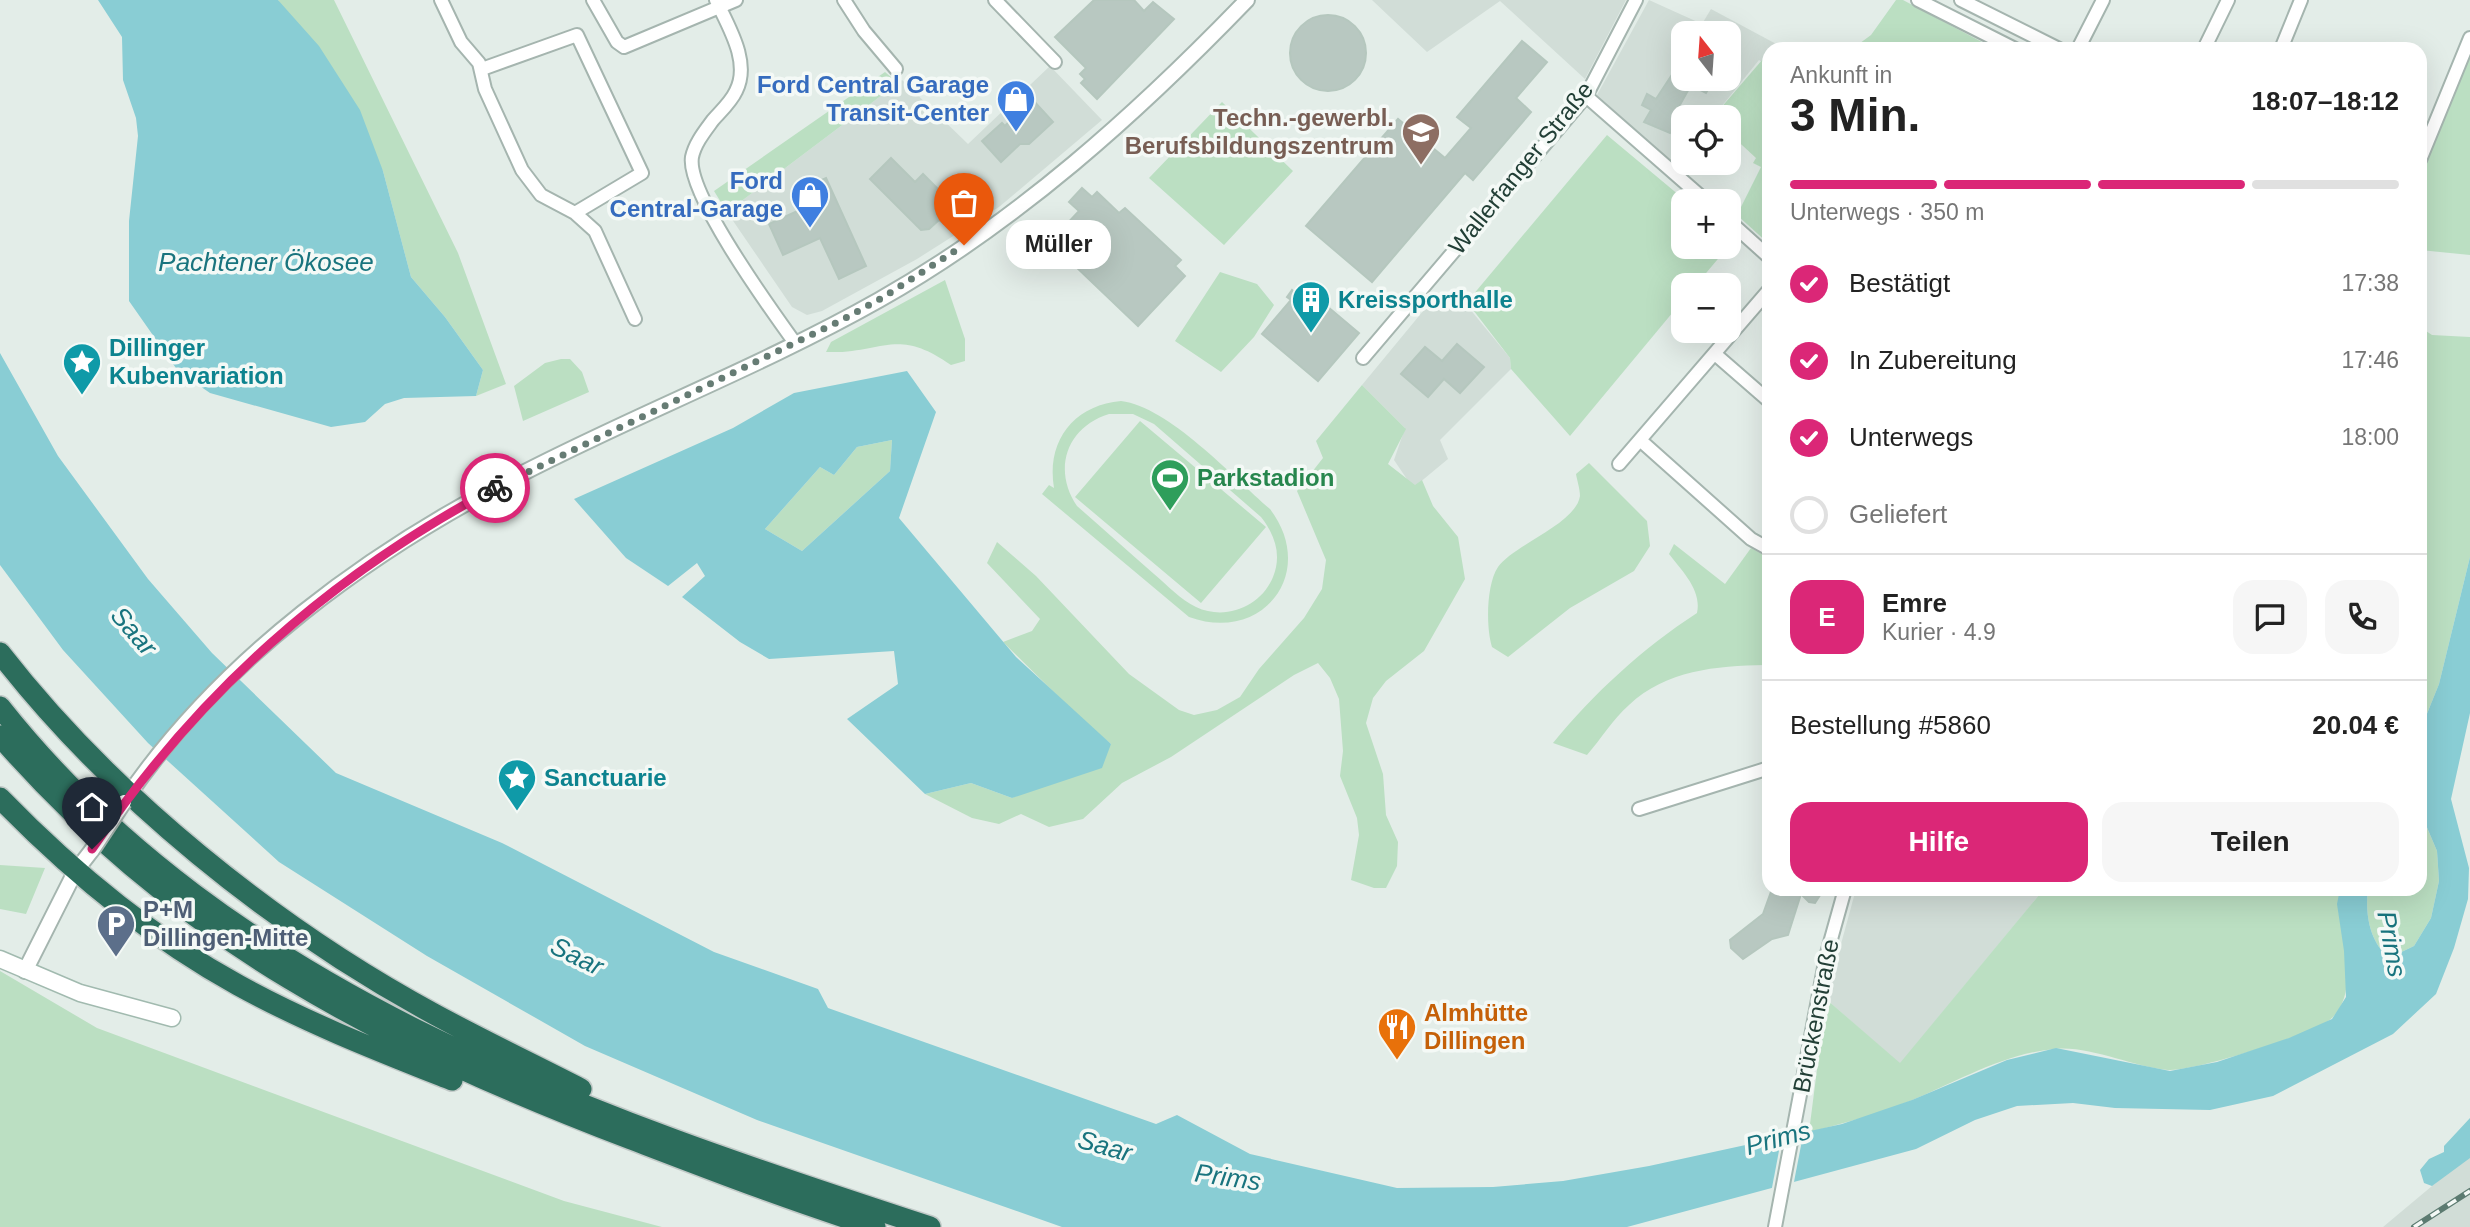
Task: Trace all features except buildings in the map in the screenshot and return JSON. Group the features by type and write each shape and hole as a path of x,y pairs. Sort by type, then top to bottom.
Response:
{"highway":[{"path":"0,653 63,727 130,794 244,889 342,958 433,1014 588,1092 648,1128"},
{"path":"0,707 48,763 144,855 280,954 336,988 447,1045 648,1128 930,1227"},
{"path":"0,736 34,776 122,860 217,934 272,969 394,1037 575,1117 722,1174 875,1227"},
{"path":"0,799 75,872 191,957 295,1014 455,1081 575,1117"}],"main road":[{"path":"0,959 80,993 172,1018"}],"street":[{"path":"441,0 461,42 482,69 485,89 530,183 555,205 575,213 595,230 635,318"},
{"path":"593,0 617,42 624,47 718,4 736,0"},
{"path":"844,0 864,32 896,69"},
{"path":"995,0 1055,62"},
{"path":"25,971 75,872 130,794 195,715 252,659 351,578 438,519 522,473 795,343 882,298 1029,199 1116,127 1247,0"},
{"name":"Wallerfanger Straße","path":"1363,358 1586,96 1636,0"},
{"path":"1918,0 2001,42"},
{"path":"1961,0 2045,42"},
{"path":"2082,42 2103,0"},
{"path":"2207,42 2228,0"},
{"path":"2284,42 2301,0"},
{"path":"718,4 740,57 741,78 733,98 696,146 692,168 698,187 756,287 795,343"},
{"path":"482,69 577,34 642,173 575,213"},
{"path":"2427,143 2470,37"},
{"path":"1586,96 1692,189"},
{"path":"1741,232 1762,251"},
{"path":"1619,464 1762,298"},
{"path":"1715,354 1762,395"},
{"path":"1640,440 1751,539 1762,545"},
{"path":"1639,809 1762,770"},
{"name":"Brückenstraße","path":"1775,1227 1826,957 1843,896"}],"shaded area":[{"path":"1372,0 1626,0 1585,79 1500,1 1427,52"},
{"path":"1649,0 1695,21 1671,21 1671,91 1734,91 1723,105 1671,105 1671,162 1597,95"},
{"path":"1711,9 1733,21 1704,21"},
{"path":"1741,25 1773,42 1762,42 1762,62 1759,60 1741,82"},
{"path":"1050,66 1102,120 999,207 917,259 822,311 807,315 792,307 727,212 902,80 968,144"},
{"path":"1460,297 1510,358 1511,369 1440,440 1448,459 1413,488 1394,460 1405,428 1362,385 1433,299 1448,311"},
{"path":"1854,896 2038,896 1900,1064 1826,999"},
{"path":"2470,1155 2470,1227 2383,1227 2432,1186"}],"green space":[{"path":"278,0 334,0 458,253 506,384 476,396 483,370 445,317 411,277 383,171"},
{"path":"1896,0 1903,0 1982,42 1862,42 1871,35"},
{"path":"2470,56 2470,255 2427,251 2427,153"},
{"path":"1762,60 1762,238 1741,219 1741,207 1761,167 1753,163 1756,158 1741,144 1741,105 1723,105 1735,91 1741,91 1741,84"},
{"path":"885,72 898,83 727,212 714,191"},
{"path":"1222,102 1293,171 1224,245 1149,178"},
{"path":"1607,135 1672,189 1671,259 1718,259 1706,273 1671,273 1671,314 1570,436 1511,369 1510,358 1467,302"},
{"path":"1220,272 1257,284 1274,305 1254,337 1221,372 1175,341"},
{"path":"945,280 965,339 965,361 951,365 932,353 902,344 826,352 831,342"},
{"path":"2427,332 2432,335 2470,337 2470,557 2439,684 2427,714"},
{"path":"570,359 582,372 589,392 523,421 514,386 545,363"},
{"path":"1362,385 1406,429 1388,464 1415,485 1422,480 1433,506 1458,537 1465,579 1424,651 1386,681 1373,698 1366,723 1383,774 1386,815 1398,842 1397,866 1386,888 1374,888 1351,880 1359,835 1357,818 1340,776 1343,751 1339,699 1330,678 1318,663 1294,675 1171,757 1122,783 1083,819 1049,827 1021,814 999,824 972,818 925,794 971,783 1012,798 1111,744 1082,720 1003,642 1032,631 1040,619 987,563 997,542 1036,576 1129,674 1179,710 1194,715 1217,710 1240,697 1259,669 1304,618 1322,589 1326,560 1297,491 1323,458 1316,441"},
{"path":"1121,401 1140,406 1159,416 1199,445 1270,509 1283,533 1288,556 1285,578 1275,597 1260,611 1240,620 1216,623 1189,617 1042,494 1049,485 1054,488 1054,455 1067,428 1077,418 1104,404","holes":["1109,414 1133,414 1154,424 1266,524 1276,546 1276,569 1267,587 1251,603 1230,612 1207,611 1190,604 1077,506 1069,492 1065,464 1074,439 1095,420"]},
{"name":"Parkstadion","path":"1140,421 1266,527 1201,603 1075,497"},
{"path":"892,440 890,471 802,551 765,529 820,467 834,475 857,447"},
{"path":"1589,463 1647,521 1650,546 1634,571 1570,608 1508,657 1492,647 1490,639 1488,607 1494,575 1506,559 1568,516 1580,496 1576,474"},
{"path":"1674,544 1725,584 1751,548 1762,554 1762,665 1692,672 1659,684 1643,693 1623,711 1587,755 1553,743 1620,672 1657,641 1697,613 1697,596 1694,589 1669,554"},
{"path":"2427,827 2437,851 2439,881 2431,918 2414,946 2389,958 2373,935 2367,908 2368,896 2427,896"},
{"path":"0,865 45,868 26,914 0,909"},
{"path":"2038,896 2340,896 2340,921 2346,955 2346,989 2342,1004 2333,1017 2305,1032 2202,1065 2168,1070 2082,1050 2054,1049 2035,1052 1998,1063 1885,1110 1809,1132 1826,999 1900,1063"},
{"path":"0,971 97,1028 564,1201 662,1227 0,1227"}],"water":[{"name":"Pachtener Ökosee","path":"98,0 278,0 319,46 360,110 383,171 411,277 445,317 483,370 476,396 404,398 385,404 365,422 331,427 210,393 178,371 129,301 129,221 138,136 136,118 123,80 122,37"},
{"path":"0,353 58,456 148,579 212,653 336,773 502,843 714,952 818,989 828,1008 1156,1124 1177,1115 1250,1154 1397,1188 1493,1187 1563,1181 1649,1166 1842,1124 1912,1100 2007,1060 2056,1048 2170,1071 2217,1062 2289,1038 2332,1019 2346,997 2344,951 2337,904 2339,896 2368,896 2367,908 2373,935 2389,958 2414,946 2431,918 2439,881 2437,851 2427,827 2427,714 2439,684 2470,557 2470,713 2451,799 2469,868 2468,899 2454,948 2436,994 2393,1034 2273,1096 2210,1110 2115,1108 2073,1103 2017,1106 1975,1120 1916,1149 1627,1227 1062,1227 757,1120 585,1046 427,956 279,862 148,743 63,650 0,565"},
{"path":"907,371 936,412 899,518 1016,657 1111,744 1102,768 1012,798 971,783 925,794 847,719 898,684 894,651 769,659 740,642 682,597 705,576 697,563 668,586 626,558 574,499 733,428 794,393","holes":["892,440 890,471 802,551 765,529 820,467 834,475 857,447"]},
{"path":"2470,1118 2470,1158 2432,1186 2424,1183 2420,1170 2429,1159 2444,1152 2444,1146"}],"pier":[{"path":"1804,1130 1793,1187 1771,1193 1782,1135"}],"railway":[{"path":"2414,1227 2470,1191"}],"way so far":[{"path":"495,488 838,322 882,298 964,245"}],"place":[{"name":"Ford Central Garage Transit-Center","path":"1016,133"},
{"name":"Techn.-gewerbl. Berufsbildungszentrum","path":"1421,166"},
{"name":"Ford Central-Garage","path":"810,229"},
{"name":"Müller","path":"964,245"},
{"name":"Kreissporthalle","path":"1311,334"},
{"name":"Dillinger Kubenvariation","path":"82,396"},
{"name":"Parkstadion","path":"1170,512"},
{"name":"Sanctuarie","path":"517,812"},
{"name":"P+M Dillingen-Mitte","path":"116,958"},
{"name":"Almhütte Dillingen","path":"1397,1061"}],"route":[{"path":"92,849 135,786 195,715 282,632 407,538 495,488"}],"water label":[{"name":"Saar","path":"134,631"},
{"name":"Prims","path":"2392,944"},
{"name":"Saar","path":"577,956"},
{"name":"Prims","path":"1778,1138"},
{"name":"Saar","path":"1105,1146"},
{"name":"Prims","path":"1228,1177"}]}
